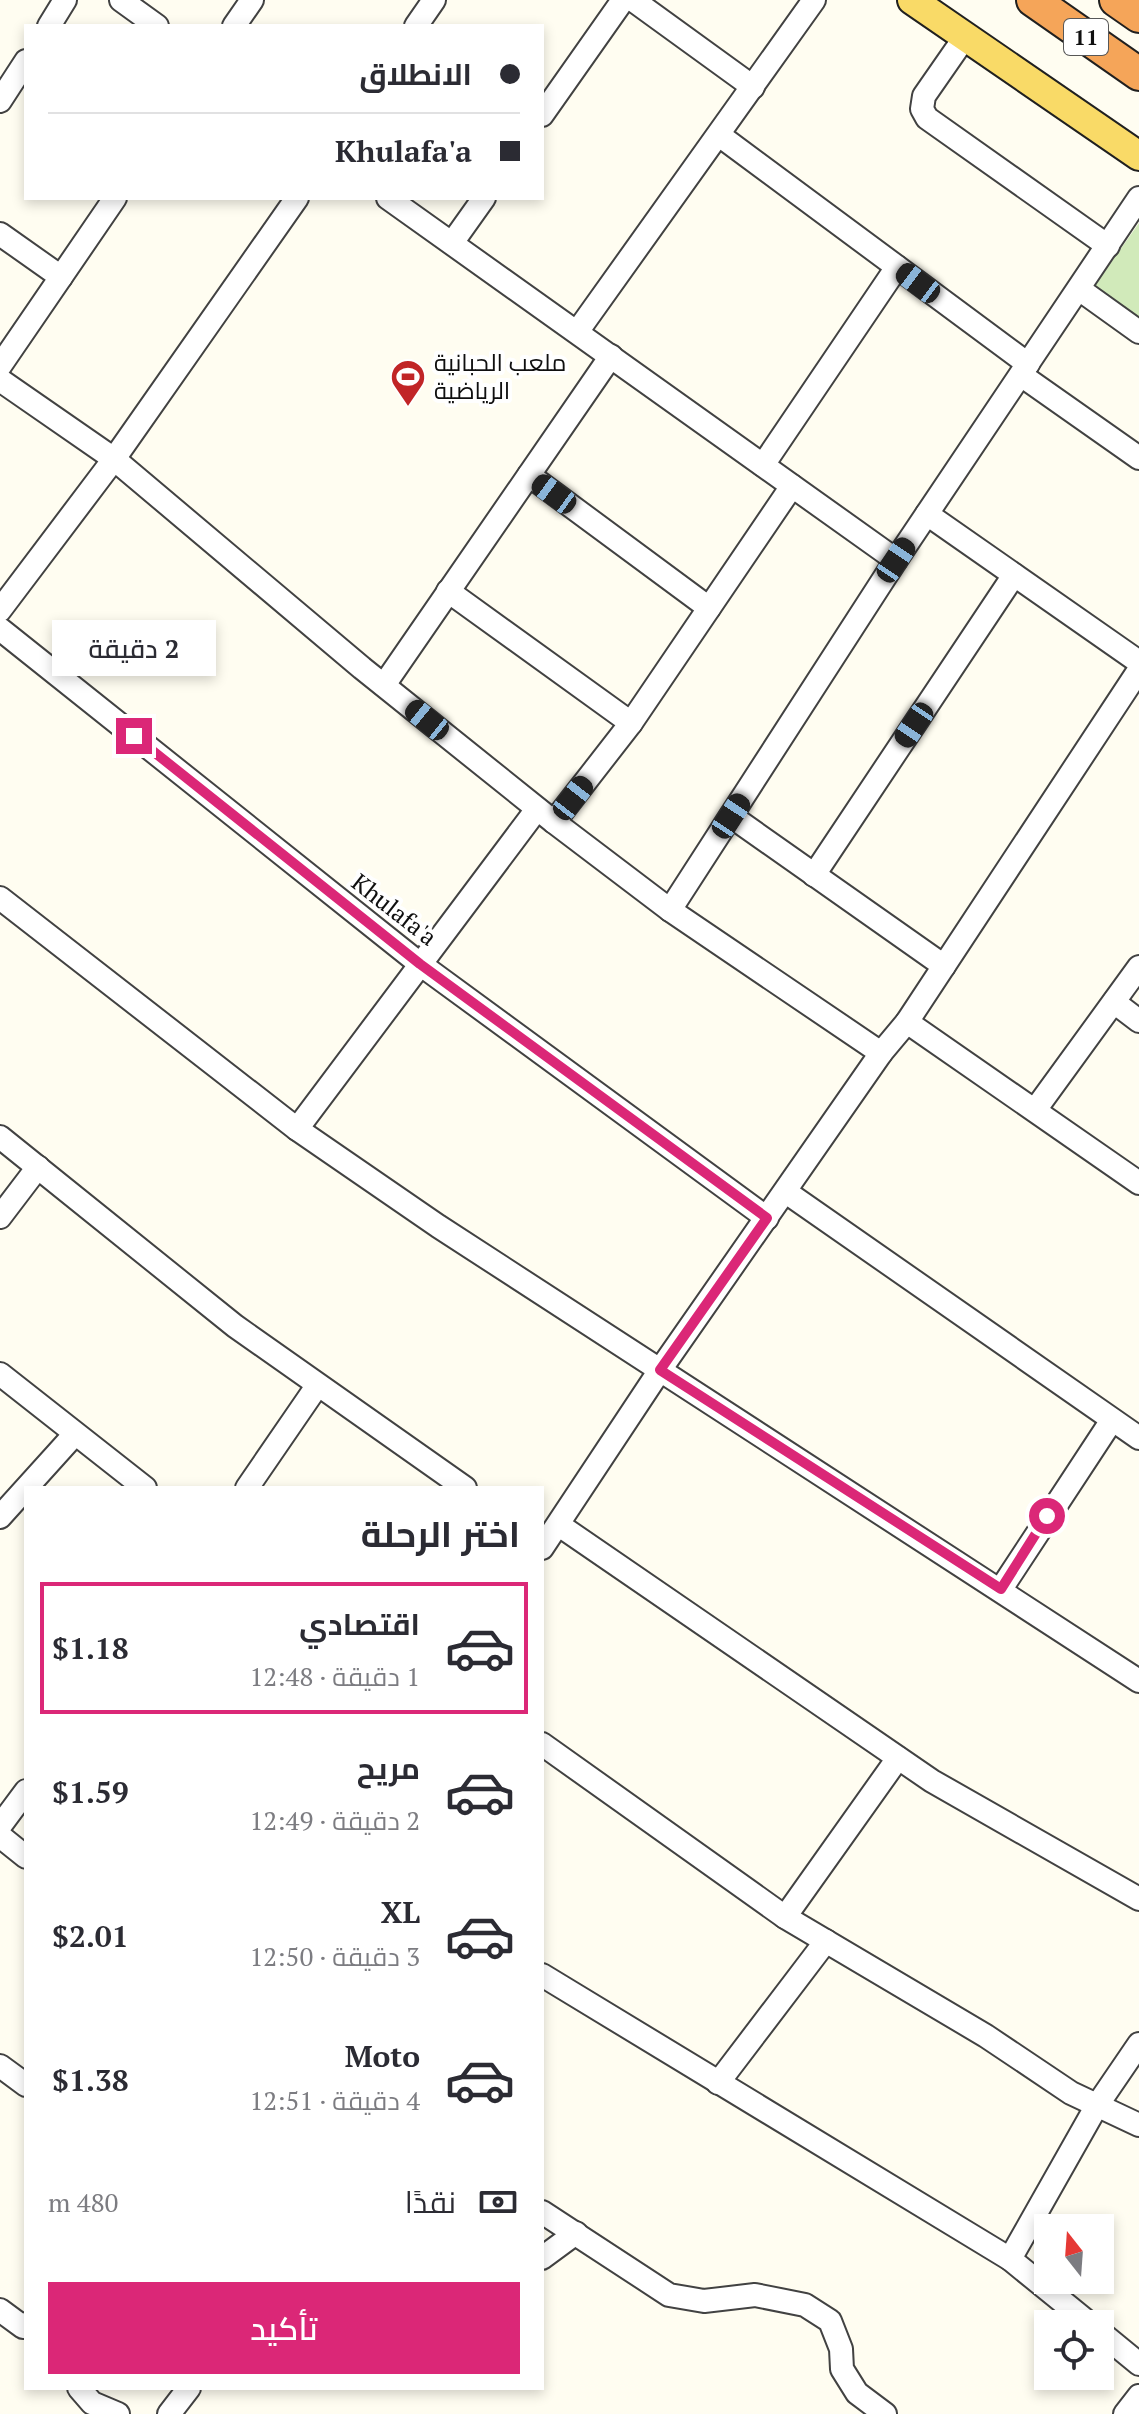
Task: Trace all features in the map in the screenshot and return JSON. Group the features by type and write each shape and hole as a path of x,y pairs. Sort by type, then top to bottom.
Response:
{"highway":[{"name":"11","path":"1033,0 1139,74"},
{"name":"11","path":"1116,0 1139,16"}],"main road":[{"path":"912,0 1139,156"}],"street":[{"path":"50,24 65,0"},
{"path":"121,0 154,24"},
{"path":"235,24 252,0"},
{"path":"417,24 434,0"},
{"path":"544,112 623,0"},
{"path":"633,0 753,87"},
{"path":"577,332 814,0"},
{"path":"965,37 924,96 922,109 927,118 1108,246"},
{"path":"0,101 24,64"},
{"path":"719,135 897,267 1139,458"},
{"path":"670,910 896,560 1139,198"},
{"path":"0,366 114,200"},
{"path":"0,610 114,459 296,200"},
{"path":"391,200 896,560"},
{"path":"452,243 483,200"},
{"path":"0,234 61,277"},
{"path":"763,465 897,267"},
{"path":"1079,289 1139,332"},
{"path":"384,685 611,356"},
{"path":"0,380 114,459 545,816 670,910 881,1053"},
{"path":"529,475 709,608"},
{"path":"297,1129 420,964 545,816 631,723 792,486"},
{"path":"927,514 1139,662"},
{"path":"814,875 1014,575"},
{"path":"448,591 631,723"},
{"name":"Khulafa'a","path":"0,629 420,964 767,1218"},
{"path":"1139,670 907,1022 881,1053 660,1370 547,1539 1033,1841 1139,1899"},
{"path":"731,816 944,966"},
{"path":"0,898 297,1129 438,1226 1139,1681"},
{"path":"1035,1110 1139,967"},
{"path":"1114,1002 1139,1021"},
{"path":"907,1022 1139,1183"},
{"path":"0,1137 317,1386 462,1486"},
{"path":"0,1217 38,1167"},
{"path":"786,1192 1138,1436"},
{"path":"0,1374 142,1486"},
{"path":"248,1486 317,1386"},
{"path":"1001,1589 1112,1420"},
{"path":"28,1486 74,1435"},
{"path":"0,1517 24,1490"},
{"path":"544,1745 785,1917 986,2036 1096,2107 1139,2125"},
{"path":"785,1917 898,1758"},
{"path":"0,1826 24,1794"},
{"path":"0,1836 24,1855"},
{"path":"718,2083 826,1941"},
{"path":"544,1976 1010,2259 1073,2310"},
{"path":"1010,2259 1096,2107 1139,2044"},
{"path":"0,2066 24,2084"},
{"path":"544,2213 669,2295 704,2301 755,2295 805,2305 830,2321 841,2349 842,2369 857,2393 885,2414"},
{"path":"544,2257 576,2233"},
{"path":"0,2310 24,2326"},
{"path":"1114,2343 1139,2364"},
{"path":"81,2390 92,2403 118,2414"},
{"path":"169,2414 187,2390"},
{"path":"1125,2414 1139,2396"}],"green space":[{"path":"1139,223 1139,321 1093,288"}],"place":[{"name":"ملعب الحبانية الرياضية","path":"408,408"}],"route":[{"path":"134,736 420,964 767,1218 660,1370 1001,1589 1047,1516"}]}
